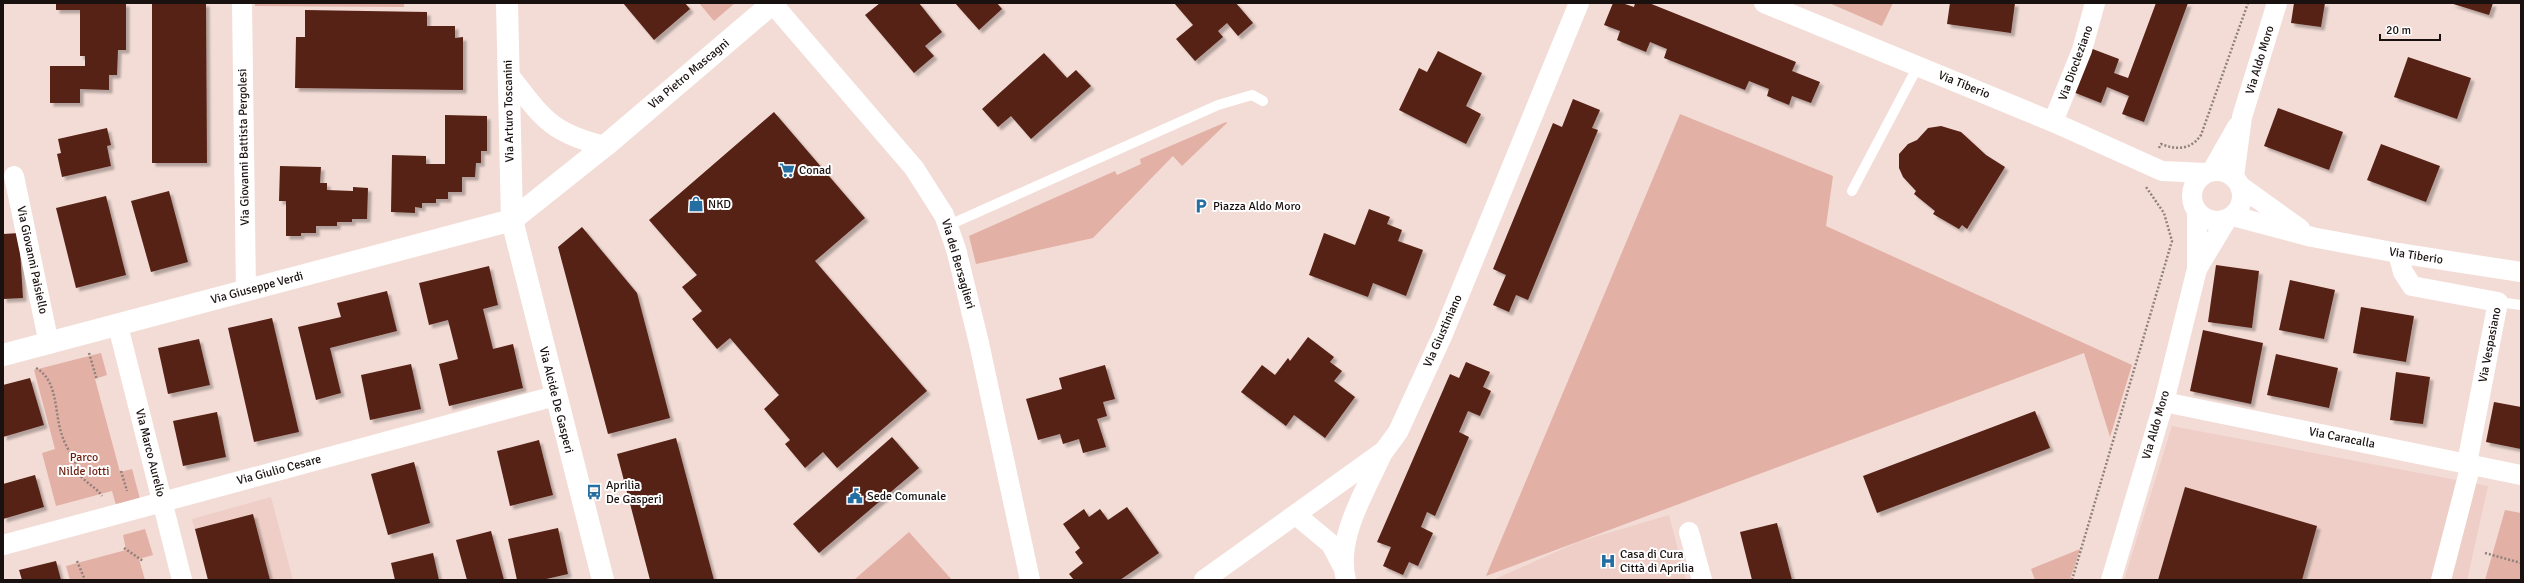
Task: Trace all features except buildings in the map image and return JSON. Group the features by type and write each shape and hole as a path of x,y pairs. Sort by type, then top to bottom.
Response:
{"street":[{"name":"Via Giovanni Battista Pergolesi","path":"242,3 246,291"},
{"name":"Via Arturo Toscanini","path":"507,3 512,220"},
{"name":"Via Pietro Mascagni","path":"512,220 605,146 772,3"},
{"name":"Via dei Bersaglieri","path":"772,3 921,177 940,205 949,225 979,343 1030,580"},
{"name":"Via Giustiniano","path":"1204,580 1384,451 1398,432 1443,334 1579,3"},
{"name":"Via Tiberio","path":"1764,3 2053,122 2157,168 2209,172"},
{"name":"Via Diocleziano","path":"2053,122 2082,50 2095,3"},
{"name":"Via Aldo Moro","path":"2197,269 2241,202 2237,182 2242,117 2277,3"},
{"path":"509,75 534,108 553,127 578,139 605,146"},
{"name":"Via Aldo Moro","path":"2111,580 2164,402 2197,269 2194,184 2209,172 2242,117"},
{"name":"Via Tiberio","path":"2157,168 2194,207"},
{"path":"2209,172 2220,171 2237,182"},
{"name":"Via Giovanni Paisiello","path":"14,176 49,344"},
{"name":"Via Tiberio","path":"2237,182 2312,237"},
{"path":"2194,207 2211,221 2230,218"},
{"name":"Via Tiberio","path":"2230,218 2312,237 2398,253 2521,272"},
{"name":"Via Giuseppe Verdi","path":"3,355 118,326 512,220"},
{"name":"Via Alcide De Gasperi","path":"512,220 555,396 603,580"},
{"name":"Via Vespasiano","path":"2398,253 2403,272 2412,286 2498,302 2469,464 2442,580"},
{"name":"Via Marco Aurelio","path":"118,326 182,580"},
{"name":"Via Giulio Cesare","path":"3,545 555,396"},
{"name":"Via Caracalla","path":"2164,402 2521,475"},
{"path":"1344,573 1351,525 1384,451"},
{"path":"1296,515 1331,544 1344,573"},
{"path":"1689,532 1702,580"}],"lane":[{"path":"1852,191 1918,66"},
{"path":"949,225 1218,105 1252,95 1263,101"},
{"path":"2498,302 2521,305"}],"path":[{"path":"2072,580 2172,241 2164,213 2144,184 2157,168 2161,144 2173,149 2181,148 2197,142 2202,135 2248,3"},
{"path":"89,353 97,380"},
{"path":"35,368 42,372 54,391 55,409 61,434 75,462 76,468 80,475 102,496"},
{"path":"121,471 128,496"},
{"path":"124,548 143,562"},
{"path":"2484,553 2521,563"},
{"path":"77,561 85,580"}],"shaded area":[{"path":"2172,426 2488,486 2467,580 2124,580"},
{"path":"271,497 293,580 208,580 192,519"},
{"name":"Casa di Cura Città di Aprilia","path":"1669,515 1686,580 1493,580 1578,542"}],"green space":[{"path":"255,3 404,3 404,7 255,6"},
{"path":"699,3 735,3 714,21"},
{"path":"1829,3 1893,3 1882,26"},
{"path":"1680,114 1833,176 1826,226 2132,365 2110,437 2084,353 1486,576"},
{"path":"1226,122 1227,123 1182,166 1173,156 1093,238 976,264 969,236 1115,171 1117,175 1141,164 1140,159"},
{"name":"Parco Nilde Iotti","path":"101,353 107,375 95,379 120,472 132,469 140,499 116,505 112,491 56,506 42,453 55,449 34,370"},
{"path":"2505,510 2521,513 2521,580 2485,580"},
{"path":"145,529 153,555 139,559 145,580 70,580 66,566 126,550 123,535"},
{"path":"909,532 952,580 855,579"},
{"path":"2080,549 2070,580 2035,580 2031,569"}],"place":[{"name":"Conad","path":"787,170"},
{"name":"NKD","path":"696,204"},
{"name":"Piazza Aldo Moro","path":"1201,206"},
{"name":"Aprilia De Gasperi","path":"594,492"},
{"name":"Sede Comunale","path":"855,496"},
{"name":"Casa di Cura Città di Aprilia","path":"1608,561"}]}
